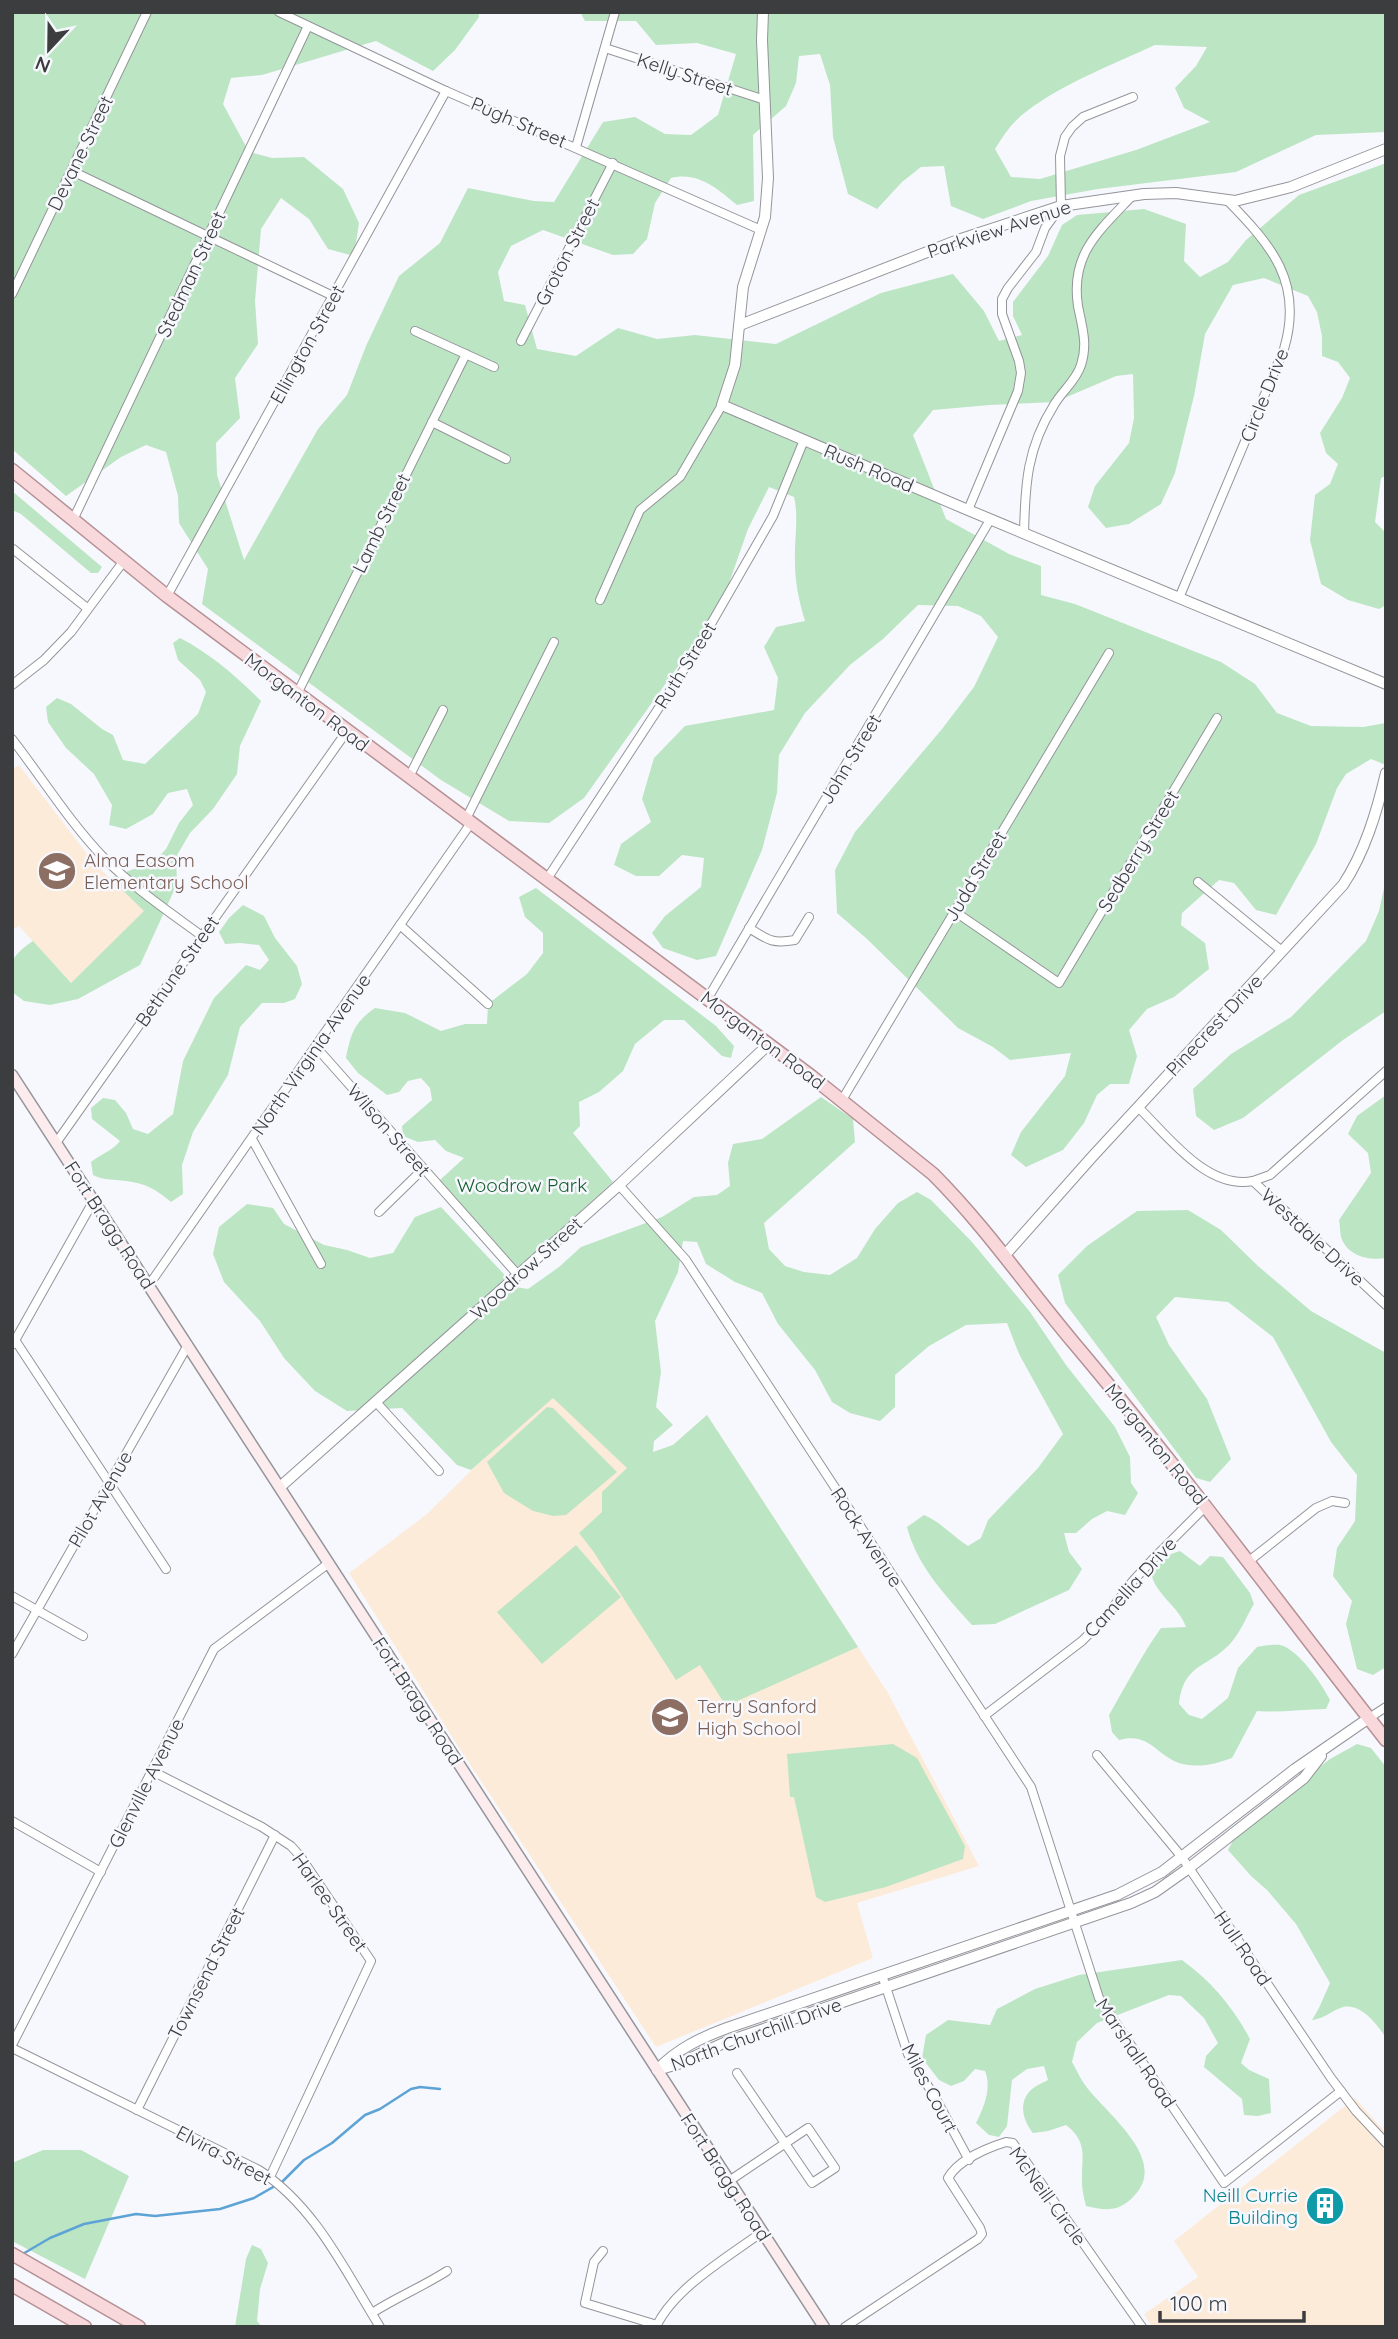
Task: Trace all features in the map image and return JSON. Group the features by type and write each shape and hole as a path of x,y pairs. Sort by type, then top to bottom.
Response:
{"main road":[{"name":"Morganton Road","path":"12,470 167,596 708,998 842,1100 933,1174 1005,1255 1206,1506 1386,1740"},
{"name":"Fort Bragg Road","path":"12,1075 824,2327"},
{"path":"12,2254 139,2327"},
{"path":"12,2262 64,2284"},
{"path":"12,2285 85,2327"}],"street":[{"name":"Devane Street","path":"12,294 148,12"},
{"name":"Pugh Street","path":"279,12 446,91 761,230"},
{"path":"576,147 615,12"},
{"path":"600,600 640,510 680,477 722,405 735,365 743,286 765,217 768,178 763,12"},
{"name":"Stedman Street","path":"73,520 308,26"},
{"name":"Kelly Street","path":"605,48 765,100"},
{"name":"Ellington Street","path":"167,596 446,91"},
{"path":"968,510 1018,391 1021,373 1002,314 1002,299 1037,252 1045,228 1061,206 1060,156 1065,137 1083,117 1133,97"},
{"name":"Parkview Avenue","path":"740,325 958,240 1061,206 1176,193 1235,201 1282,190 1386,149"},
{"name":"Groton Street","path":"521,341 613,163"},
{"path":"72,171 333,296"},
{"path":"1024,534 1026,474 1034,443 1055,402 1079,371 1084,352 1084,333 1075,285 1081,259 1106,223 1132,196"},
{"name":"Circle Drive","path":"1179,598 1284,349 1290,324 1287,285 1278,260 1255,229 1227,200"},
{"path":"415,331 494,367"},
{"name":"Lamb Street","path":"297,694 466,354"},
{"name":"Rush Road","path":"722,405 990,520 1386,684"},
{"path":"432,422 506,459"},
{"name":"Ruth Street","path":"547,879 692,657 773,516 804,440"},
{"name":"John Street","path":"708,998 990,520"},
{"path":"13,549 87,608"},
{"path":"12,685 57,646 123,562"},
{"name":"North Virginia Avenue","path":"149,1285 316,1047 469,821 554,642"},
{"name":"Judd Street","path":"842,1100 1109,653"},
{"path":"409,777 443,710"},
{"name":"Sedberry Street","path":"954,911 1059,984 1217,718"},
{"name":"Bethune Street","path":"56,1143 346,731"},
{"path":"12,739 103,857 141,892 202,936"},
{"name":"Pinecrest Drive","path":"1005,1255 1350,874 1371,826 1386,773"},
{"path":"1198,882 1282,951"},
{"path":"749,928 778,943 795,940 809,917"},
{"path":"400,925 488,1004"},
{"name":"Woodrow Street","path":"280,1487 619,1185 768,1044"},
{"name":"Wilson Street","path":"316,1047 518,1275"},
{"path":"1253,1181 1270,1175 1386,1071"},
{"name":"Westdale Drive","path":"1138,1107 1199,1167 1228,1181 1253,1181 1386,1305"},
{"path":"252,1139 321,1264"},
{"path":"379,1212 423,1168"},
{"name":"Rock Avenue","path":"619,1185 687,1260 1031,1787 1071,1912"},
{"path":"94,1200 14,1342 166,1569"},
{"name":"Pilot Avenue","path":"12,1654 188,1345"},
{"path":"376,1402 439,1471"},
{"path":"1248,1561 1316,1508 1332,1501 1345,1503"},
{"name":"Camellia Drive","path":"984,1716 1082,1641 1105,1618 1132,1582 1206,1506"},
{"name":"Glenville Avenue","path":"12,2047 214,1649 329,1563"},
{"path":"12,1596 83,1636"},
{"path":"1369,1718 1386,1707"},
{"name":"North Churchill Drive","path":"657,2070 671,2055 698,2039 1071,1912 1139,1885 1162,1872 1295,1769 1369,1718"},
{"name":"North Churchill Drive","path":"657,2070 678,2064 726,2042 1075,1924 1155,1892 1304,1778 1327,1749"},
{"name":"Hull Road","path":"1097,1755 1181,1856 1341,2091 1386,2143"},
{"name":"Harlee Street","path":"152,1771 275,1835 300,1856 371,1961 270,2177"},
{"path":"12,1821 102,1872"},
{"name":"Townsend Street","path":"137,2110 275,1835"},
{"name":"Marshall Road","path":"1071,1912 1099,1998 1224,2183 1341,2091"},
{"name":"Miles Court","path":"882,1975 908,2054 969,2160"},
{"name":"Elvira Street","path":"12,2047 270,2177 304,2209 380,2327"},
{"path":"729,2181 785,2143 808,2128 835,2168 812,2183 785,2143 737,2073"},
{"name":"McNeill Circle","path":"845,2327 978,2239 982,2234 948,2178 952,2171 969,2160 1006,2142 1013,2143 1142,2327"},
{"path":"603,2251 594,2262 584,2303 657,2326 662,2315 679,2295 762,2232"},
{"path":"372,2313 403,2293 421,2288 447,2271"}],"shaded area":[{"name":"Alma Easom Elementary School","path":"19,765 94,863 145,911 71,983 19,926 12,930 12,769"},
{"name":"Terry Sanford High School","path":"549,1394 653,1452 673,1445 707,1415 888,1693 979,1866 857,1903 873,1958 656,2047 454,1740 349,1573 427,1514"},
{"path":"1355,2098 1386,2133 1386,2327 1152,2327 1144,2314 1198,2277 1174,2241"}],"green space":[{"path":"12,12 478,12 479,17 455,50 433,71 376,41 262,75 231,78 223,104 249,152 272,158 304,157 343,189 359,223 354,256 328,249 309,219 281,198 261,229 255,301 258,344 235,378 240,418 216,443 217,475 244,560 318,429 347,395 366,346 399,276 440,243 468,188 534,201 554,202 603,122 635,117 665,134 691,135 718,115 736,54 697,43 656,45 636,21 585,21 580,12 1386,12 1386,132 1316,135 1236,172 1098,189 1031,201 983,219 951,206 944,166 921,167 902,182 877,209 848,194 833,137 830,85 820,54 799,56 796,83 786,106 753,135 754,201 737,205 699,179 681,176 671,178 655,203 647,239 633,254 613,255 543,230 511,246 498,272 504,301 525,305 537,349 576,356 618,328 657,339 695,335 776,344 881,293 953,274 984,311 999,341 1022,335 1013,316 1013,302 1048,256 1062,225 1077,215 1144,209 1186,224 1184,261 1200,277 1228,262 1246,240 1299,195 1386,163 1386,476 1381,478 1375,522 1386,533 1386,605 1379,609 1348,600 1321,584 1310,540 1315,495 1330,484 1338,464 1326,453 1320,433 1342,398 1350,378 1338,362 1322,356 1322,336 1317,312 1308,296 1264,278 1233,285 1205,334 1194,396 1175,473 1161,504 1129,524 1106,528 1088,507 1095,486 1129,443 1134,418 1133,374 1116,376 1055,402 933,410 913,435 946,519 1009,554 1041,566 1041,595 1075,604 1221,662 1255,684 1277,713 1311,726 1363,727 1386,723 1386,765 1371,759 1346,774 1337,788 1316,844 1276,915 1256,910 1234,883 1219,880 1182,913 1181,925 1205,943 1209,969 1174,997 1147,1009 1129,1030 1137,1056 1129,1084 1110,1084 1097,1095 1084,1123 1063,1150 1026,1167 1011,1155 1021,1132 1065,1076 1071,1053 1010,1060 993,1047 958,1028 837,913 835,870 855,832 974,687 998,637 981,616 958,606 918,605 883,639 850,665 805,713 779,755 777,793 762,850 716,956 697,960 663,948 652,933 665,916 701,887 704,858 682,855 659,876 636,876 614,865 621,844 651,822 642,799 654,758 685,726 774,710 778,678 764,647 776,627 805,621 796,577 794,497 769,487 748,529 721,606 584,798 549,823 509,821 441,780 202,604 208,569 179,523 178,496 166,452 146,445 121,457 66,496 12,449","holes":["1155,45 1207,47 1196,66 1175,88 1184,108 1210,122 1136,150 1040,179 1011,177 995,149 1022,115 1056,92 1089,75"]},
{"path":"12,491 102,567 98,573 91,573 21,514 12,510"},
{"path":"180,638 223,666 261,701 240,746 237,774 213,809 190,833 176,857 177,884 140,965 78,999 50,1005 24,1001 12,992 12,967 19,952 33,941 71,983 144,911 110,878 155,861 166,849 179,823 193,805 187,789 168,793 153,814 126,829 109,825 112,805 94,774 66,748 48,722 46,707 57,698 71,704 113,735 123,760 145,764 198,714 206,692 200,680 178,660 173,643"},
{"path":"1386,879 1386,1011 1343,1040 1243,1118 1214,1130 1196,1116 1193,1089 1231,1054 1291,1017 1366,941 1379,911"},
{"name":"Woodrow Park","path":"536,888 716,1026 734,1046 731,1058 722,1056 684,1020 664,1020 635,1044 623,1071 599,1092 579,1102 580,1126 573,1133 613,1182 518,1268 440,1180 464,1158 446,1151 435,1140 418,1142 403,1136 402,1126 432,1100 430,1088 421,1078 408,1081 399,1092 387,1095 358,1073 346,1058 354,1029 375,1008 405,1013 441,1031 465,1024 487,1024 488,1004 527,974 543,953 543,933 525,917 519,897"},
{"path":"243,905 264,916 275,938 297,966 302,984 295,999 284,1003 262,1003 240,1027 228,1075 193,1132 182,1165 183,1194 171,1202 145,1185 93,1175 91,1162 120,1141 92,1119 91,1108 103,1098 115,1100 126,1113 133,1129 148,1134 173,1114 183,1061 214,998 246,965 260,970 269,960 259,945 225,944 219,932"},
{"path":"1386,1095 1386,1258 1373,1259 1359,1256 1348,1249 1341,1237 1339,1220 1371,1173 1368,1153 1348,1134 1357,1116"},
{"path":"821,1097 853,1119 855,1142 764,1223 769,1249 785,1266 804,1272 830,1275 857,1258 875,1229 898,1203 917,1192 931,1200 972,1242 1030,1312 1066,1365 1115,1427 1130,1457 1131,1483 1138,1493 1125,1515 1107,1511 1092,1519 1076,1533 1064,1533 1069,1552 1082,1569 1069,1590 995,1624 972,1625 925,1567 907,1527 924,1515 968,1546 981,1538 988,1520 1038,1468 1063,1434 1019,1354 1007,1323 966,1325 929,1346 895,1375 895,1407 880,1421 850,1413 832,1402 815,1370 778,1324 762,1293 735,1282 706,1264 697,1242 683,1241 678,1272 655,1321 661,1372 656,1407 673,1425 654,1441 653,1452 673,1445 707,1415 858,1647 726,1706 700,1665 676,1680 579,1533 602,1512 602,1492 627,1468 553,1398 471,1470 457,1465 402,1408 347,1411 315,1391 284,1358 260,1321 224,1282 213,1254 219,1227 247,1204 273,1208 284,1224 324,1245 370,1258 393,1253 415,1217 441,1207 516,1287 528,1289 581,1247 662,1217 694,1197 717,1195 730,1186 728,1163 733,1144 762,1139"},
{"path":"1188,1210 1221,1230 1311,1311 1386,1353 1386,1667 1373,1675 1357,1669 1346,1624 1352,1601 1333,1576 1337,1548 1355,1521 1357,1475 1331,1442 1273,1337 1228,1302 1175,1297 1156,1317 1169,1345 1207,1399 1231,1459 1210,1482 1196,1478 1065,1303 1058,1275 1087,1246 1137,1211"},
{"path":"547,1407 553,1408 617,1472 566,1515 553,1516 533,1511 504,1493 487,1462"},
{"path":"576,1545 621,1597 542,1664 497,1612"},
{"path":"1180,1551 1200,1566 1210,1556 1223,1557 1250,1593 1254,1604 1234,1639 1186,1680 1179,1704 1189,1715 1202,1719 1228,1698 1238,1668 1257,1647 1268,1645 1287,1648 1302,1660 1330,1700 1326,1709 1257,1711 1232,1758 1214,1764 1183,1764 1139,1739 1119,1740 1112,1732 1109,1715 1161,1628 1186,1627 1157,1587 1151,1572 1171,1554"},
{"path":"893,1744 917,1758 965,1846 963,1859 886,1887 825,1902 816,1897 794,1797 790,1797 787,1754"},
{"path":"1357,1744 1371,1748 1386,1767 1386,2038 1368,2016 1356,2008 1343,2007 1312,2020 1330,1983 1296,1924 1228,1850 1236,1835 1250,1821 1330,1759"},
{"path":"1182,1960 1229,2005 1250,2039 1241,2063 1249,2070 1269,2079 1271,2113 1244,2115 1242,2099 1204,2067 1206,2056 1218,2043 1204,2018 1181,1996 1169,1995 1097,2023 1077,2042 1072,2062 1085,2085 1130,2137 1140,2152 1144,2167 1143,2182 1134,2196 1117,2208 1086,2206 1082,2186 1081,2144 1066,2125 1033,2133 1027,2124 1024,2102 1031,2090 1048,2080 1044,2066 1027,2069 1012,2080 1007,2126 999,2137 989,2135 976,2123 987,2091 985,2071 975,2069 964,2081 951,2086 939,2080 922,2058 926,2035 948,2020 990,2025 997,2009 1035,1989 1079,1975"},
{"path":"43,2150 81,2150 129,2176 85,2279 12,2241 12,2163"},
{"path":"252,2245 261,2249 268,2263 260,2289 257,2321 262,2327 235,2327 246,2259"}],"waterway":[{"path":"21,2255 50,2238 84,2224 136,2214 155,2216 220,2209 254,2198 282,2182 304,2160 332,2143 365,2115 380,2109 411,2089 440,2089"}],"place":[{"name":"Alma Easom Elementary School","path":"57,871"},
{"name":"Terry Sanford High School","path":"670,1717"},
{"name":"Neill Currie Building","path":"1325,2206"}]}
